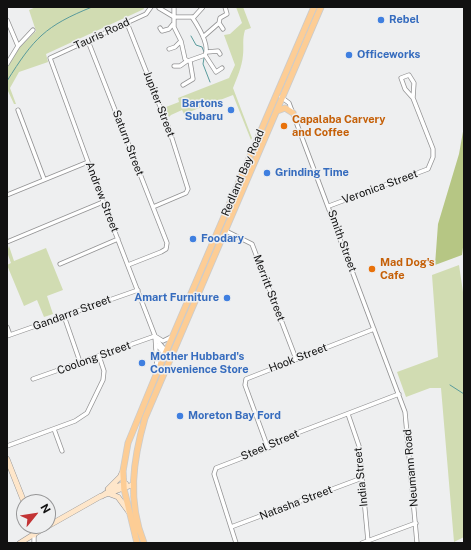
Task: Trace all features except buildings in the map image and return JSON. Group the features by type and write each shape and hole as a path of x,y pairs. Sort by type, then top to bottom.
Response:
{"main road":[{"name":"Redland Bay Road","path":"138,543 128,512 124,487 123,471 128,443 314,7"},
{"name":"Redland Bay Road","path":"144,543 135,510 132,485 135,458 145,418 321,7"},
{"path":"277,111 285,108 293,113"},
{"path":"166,353 172,356"},
{"path":"7,459 21,494"},
{"path":"108,493 123,471"},
{"path":"56,521 101,496 132,485"},
{"path":"108,493 118,497 128,512"},
{"path":"20,543 34,535"}],"street":[{"name":"Tauris Road","path":"50,58 146,14 151,7"},
{"path":"174,7 173,24 188,61 192,80 183,85"},
{"path":"159,8 174,17 192,17 200,12 203,7"},
{"path":"223,28 220,23 220,18 227,14 225,7"},
{"path":"192,17 203,37 206,53 216,72 222,68"},
{"path":"7,20 18,46"},
{"name":"Jupiter Street","path":"127,22 188,186 186,193 153,206"},
{"path":"203,37 220,23"},
{"path":"160,28 162,32 169,29 173,24"},
{"path":"169,29 175,30"},
{"path":"7,64 18,46 33,30"},
{"name":"Saturn Street","path":"88,41 153,206 167,246 166,249 161,252 128,265"},
{"path":"169,49 175,47 181,41"},
{"path":"175,47 182,49"},
{"path":"174,66 180,66 206,53 218,51 220,54"},
{"name":"Andrew Street","path":"50,58 154,336 158,364 156,375"},
{"name":"Veronica Street","path":"329,206 428,169 434,157 433,149 413,98 401,82 401,78 404,76 409,75 414,83 413,98"},
{"name":"Smith Street","path":"277,95 289,102 399,394"},
{"path":"18,110 44,179"},
{"path":"7,195 88,162"},
{"path":"7,242 103,202"},
{"name":"Merritt Street","path":"226,231 252,244 296,359"},
{"path":"60,264 118,239"},
{"name":"Gandarra Street","path":"8,335 138,290"},
{"path":"64,316 80,362"},
{"path":"7,327 8,335"},
{"name":"Hook Street","path":"268,448 244,381 250,376 374,329"},
{"path":"154,336 163,341 173,336"},
{"name":"Andrew Street","path":"154,336 166,353"},
{"name":"Coolong Street","path":"33,379 154,336"},
{"name":"Andrew Street","path":"156,343 161,352 166,353"},
{"path":"7,446 82,418 90,409 104,375 99,356"},
{"name":"Steel Street","path":"236,543 214,470 220,466 268,448 298,433 399,394"},
{"name":"Neumann Road","path":"399,394 406,418 417,543"},
{"name":"India Street","path":"348,414 359,446 368,541"},
{"path":"54,429 62,451"},
{"name":"Natasha Street","path":"231,527 362,478"},
{"path":"362,543 416,523"},
{"path":"34,535 34,543"}],"green space":[{"path":"36,7 143,7 144,9 46,54 48,62 19,72 10,88 16,104 14,104 8,91 7,92 7,68 19,48 36,31 29,10"},
{"path":"236,7 243,7 251,28 245,30 242,64 233,88 252,138 251,140 233,95 184,114 182,110 169,117 164,106 166,107 179,102 178,98 229,78 235,65 224,35 230,34 242,23"},
{"path":"464,126 464,240 462,255 435,265 438,224 459,154"},
{"path":"9,246 14,261 46,248 63,290 47,296 53,314 44,317 37,300 24,306 7,265 11,263 7,252"},
{"path":"459,265 464,299 464,537 454,542 441,388 430,388 406,397 397,372 438,357 432,275"}],"waterway":[{"path":"7,81 25,54 42,35 52,27 92,7"},
{"path":"191,36 196,45 202,47 204,52"},
{"path":"204,58 203,64 210,82"},
{"path":"450,385 464,394"}],"place":[{"name":"Rebel","path":"381,20"},
{"name":"Officeworks","path":"349,55"},
{"name":"Bartons Subaru","path":"231,110"},
{"name":"Capalaba Carvery and Coffee","path":"284,126"},
{"name":"Grinding Time","path":"267,173"},
{"name":"Foodary","path":"193,239"},
{"name":"Mad Dog's Cafe","path":"372,269"},
{"name":"Amart Furniture","path":"227,298"},
{"name":"Mother Hubbard's Convenience Store","path":"142,363"},
{"name":"Moreton Bay Ford","path":"180,416"}]}
